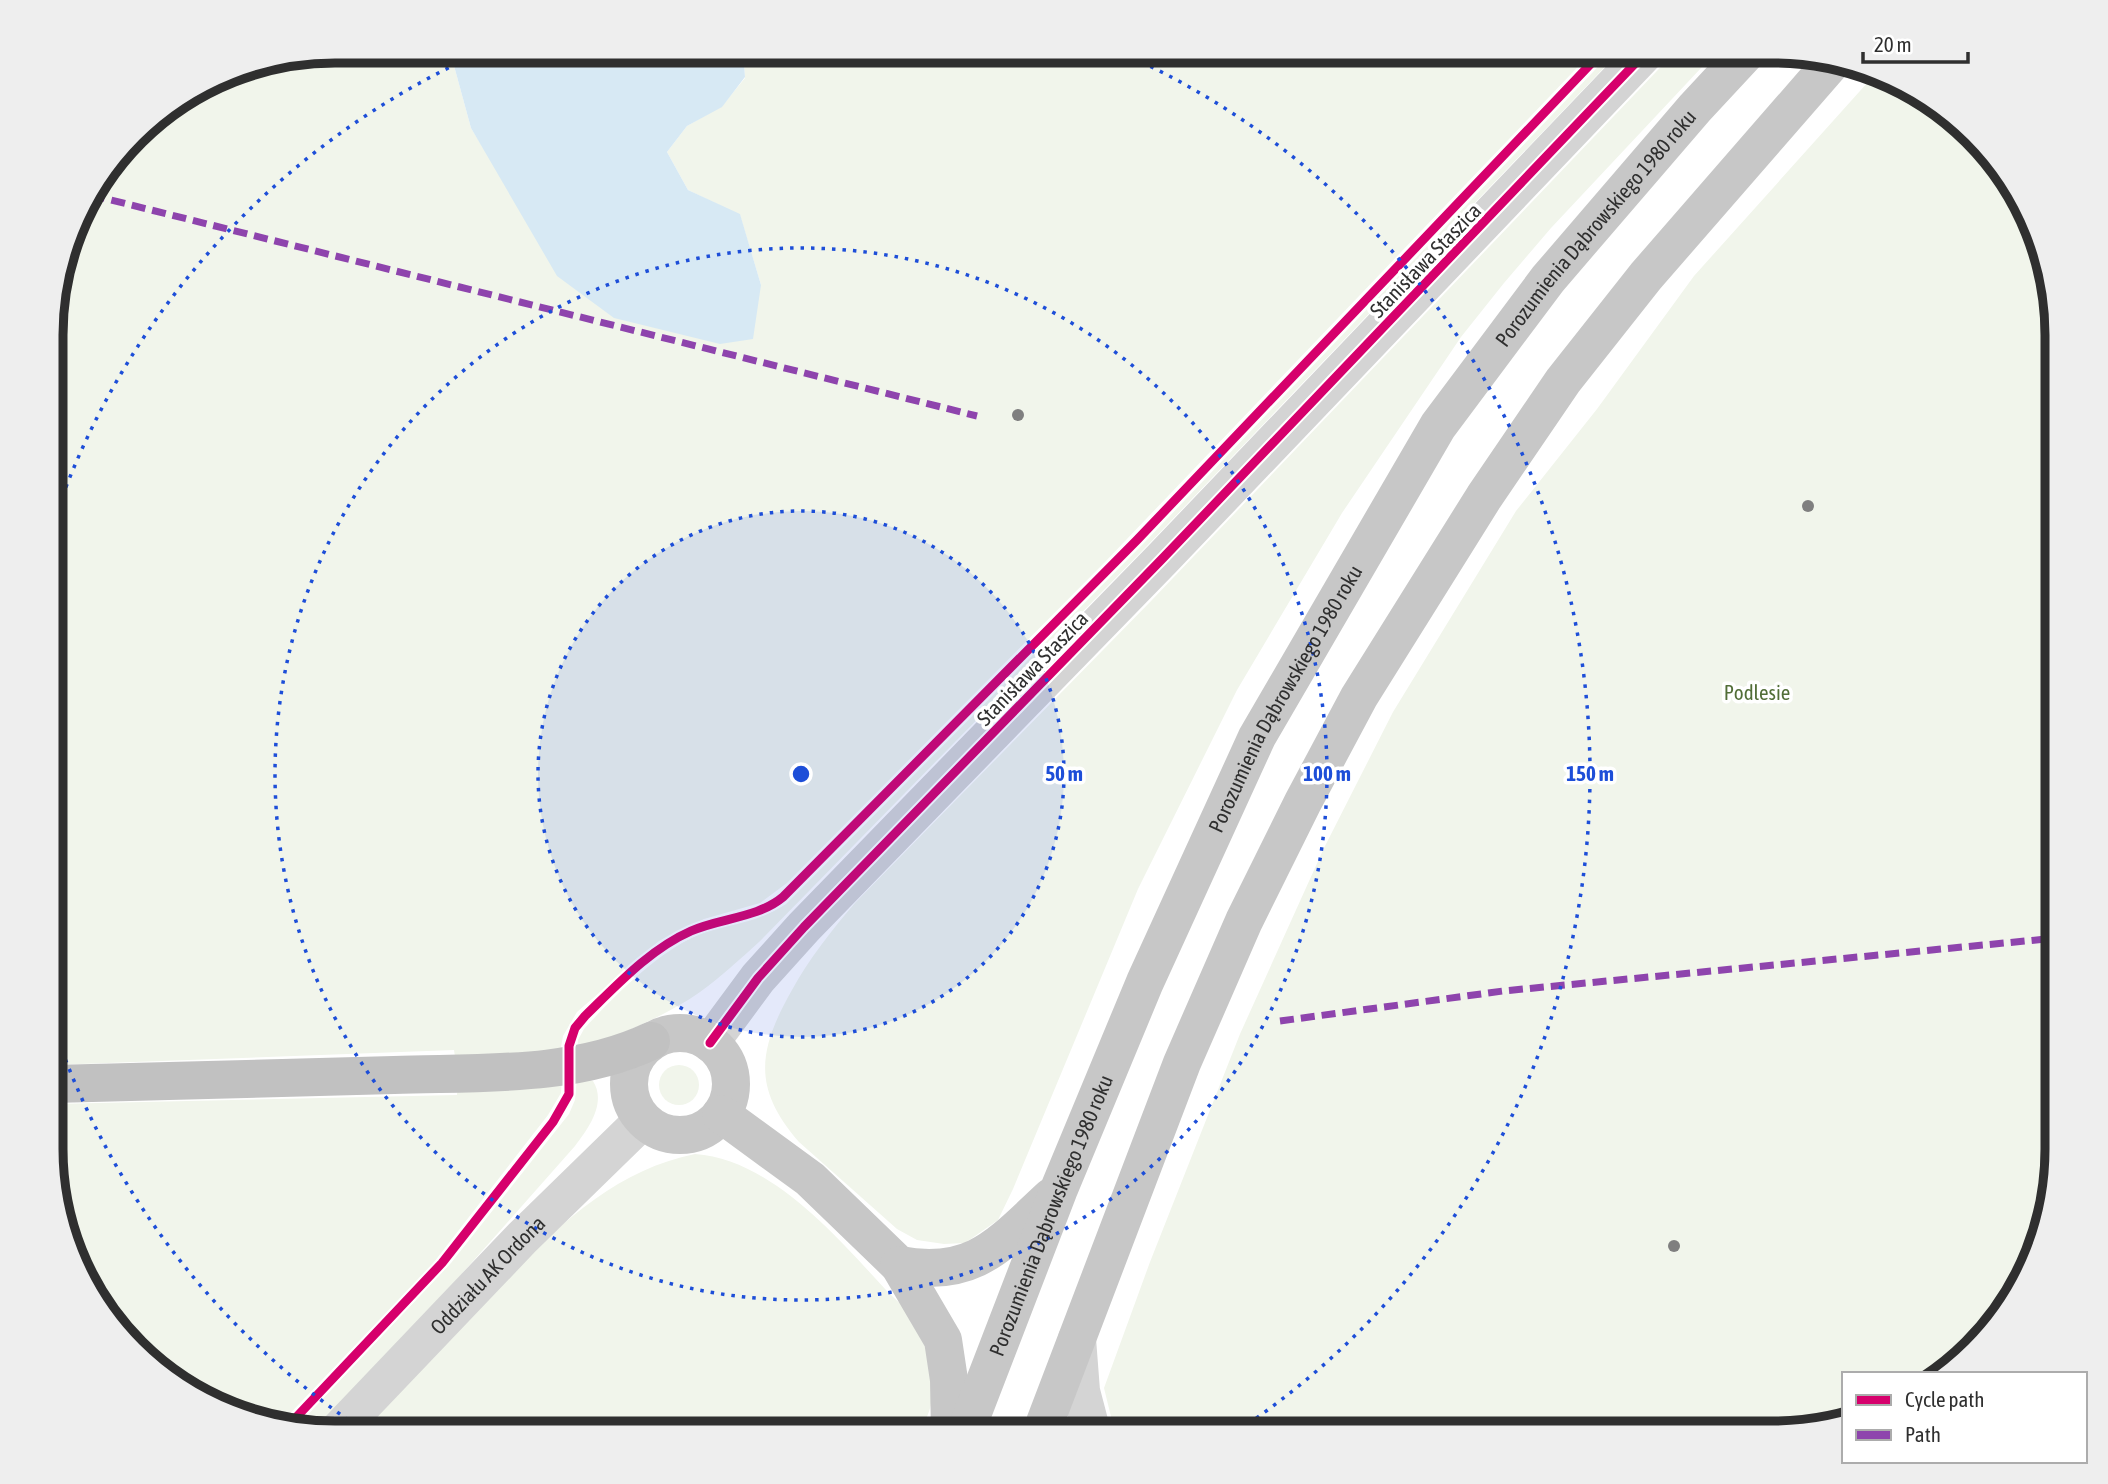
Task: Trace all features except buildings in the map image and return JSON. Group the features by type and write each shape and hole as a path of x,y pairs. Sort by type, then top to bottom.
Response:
{"highway":[{"path":"63,1084 359,1077 527,1069 589,1063 621,1054 651,1041"}],"main road":[{"name":"Porozumienia Dąbrowskiego 1980 roku","path":"970,1421 1059,1189 1145,982 1257,737 1438,426 1548,279 1737,63"},
{"path":"1046,1421 1182,1063 1244,921 1359,697 1483,497 1563,381 1646,276 1827,68"},
{"path":"669,1034 698,1036 709,1043 721,1053 729,1070 730,1090 721,1114 705,1128 681,1135 663,1132 643,1120 632,1104 629,1078 638,1054 651,1041 669,1034"},
{"path":"721,1114 810,1178 899,1265 943,1339 949,1380 950,1421"},
{"path":"899,1265 922,1269 948,1268 974,1261 994,1248 1059,1189"}],"street":[{"name":"Stanisława Staszica","path":"709,1043 758,978 804,927 1173,549 1636,63"},
{"name":"Oddziału AK Ordona","path":"347,1421 522,1238 643,1120"},
{"path":"1077,1339 1081,1391 1089,1421"}],"green space":[{"path":"335,63 453,63 471,128 514,198 761,285 740,215 688,190 667,152 687,126 722,106 745,78 744,63 1582,63 1105,562 787,883 760,903 704,919 659,941 577,1012 563,1036 560,1053 455,1057 454,1050 63,1065 65,299 77,247 99,199 119,169 156,130 199,99 264,72 299,65"},
{"path":"1602,63 1609,63 1146,547 759,942 700,992 671,1010 577,1051 578,1040 584,1029 622,990 666,953 696,936 754,919 786,904 1144,543"},
{"path":"1665,63 1706,63 1551,228 1504,283 1461,337 1342,513 1237,690 1138,889 998,1220 965,1243 944,1244 917,1240 897,1229 799,1142 784,1122 773,1104 767,1086 765,1068 772,1031 806,967 855,903 1152,600"},
{"name":"Podlesie","path":"1869,81 1909,99 1939,119 1978,156 2009,199 2031,247 2043,299 2045,335 2045,1149 2043,1185 2036,1220 2017,1270 1989,1315 1939,1365 1928,1372 1842,1372 1842,1412 1809,1419 1112,1421 1104,1388 1150,1262 1240,1034 1324,848 1393,712 1516,511 1597,409 1694,276"},
{"path":"679,1065 687,1066 693,1071 698,1077 698,1093 693,1099 687,1104 679,1105 671,1104 665,1099 660,1093 659,1085 660,1077 665,1071 671,1066"},
{"path":"577,1077 593,1081 597,1089 597,1107 575,1146 451,1286 324,1420 303,1419 451,1263 569,1114 575,1100"},
{"path":"562,1080 561,1093 548,1115 431,1266 287,1417 247,1407 214,1393 169,1365 119,1315 91,1270 77,1237 65,1185 63,1104 457,1095 457,1090"},
{"path":"695,1154 723,1159 750,1170 776,1186 825,1225 915,1319 923,1332 930,1354 932,1380 932,1396 925,1421 372,1421 545,1241 599,1196 629,1178 661,1164"}],"water":[{"path":"453,63 744,63 745,77 722,107 687,126 667,152 688,190 740,214 761,285 753,339 720,344 614,318 557,276 471,128"}],"marked path":[{"path":"100,197 977,416"},
{"path":"1280,1021 1503,991 2045,939"}],"cycle path":[{"path":"295,1418 442,1263 553,1122 569,1094 569,1046 575,1028 585,1016 635,969 676,939 702,927 751,914 783,897 1137,540 1592,63"},
{"path":"710,1043 758,978 804,927 1163,558 1636,63"}]}
